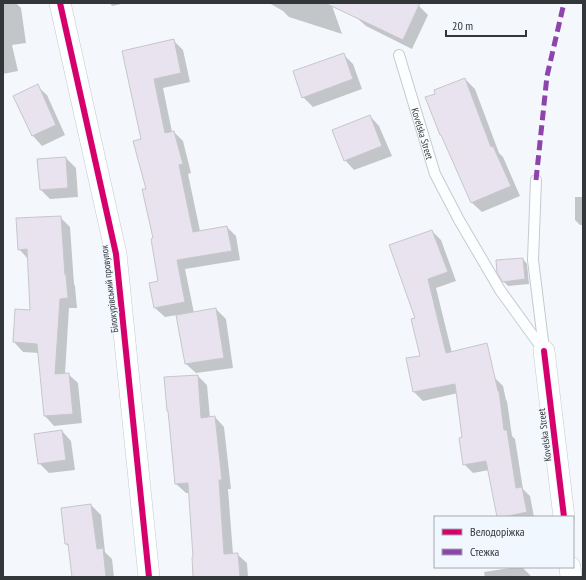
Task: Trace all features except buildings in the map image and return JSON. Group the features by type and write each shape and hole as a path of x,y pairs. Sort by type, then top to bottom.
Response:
{"street":[{"name":"Білокурівський провулок","path":"60,3 116,254 149,577"},
{"name":"Kovelska Street","path":"544,351 564,516"}],"lane":[{"name":"Kovelska Street","path":"399,55 435,174 459,220 500,290 544,351"},
{"name":"Kovelska Street","path":"536,180 533,260 544,351"}],"marked path":[{"path":"536,180 547,76 564,3"}],"cycle path":[{"path":"60,3 116,254 149,577"},
{"path":"544,351 564,516"}]}
